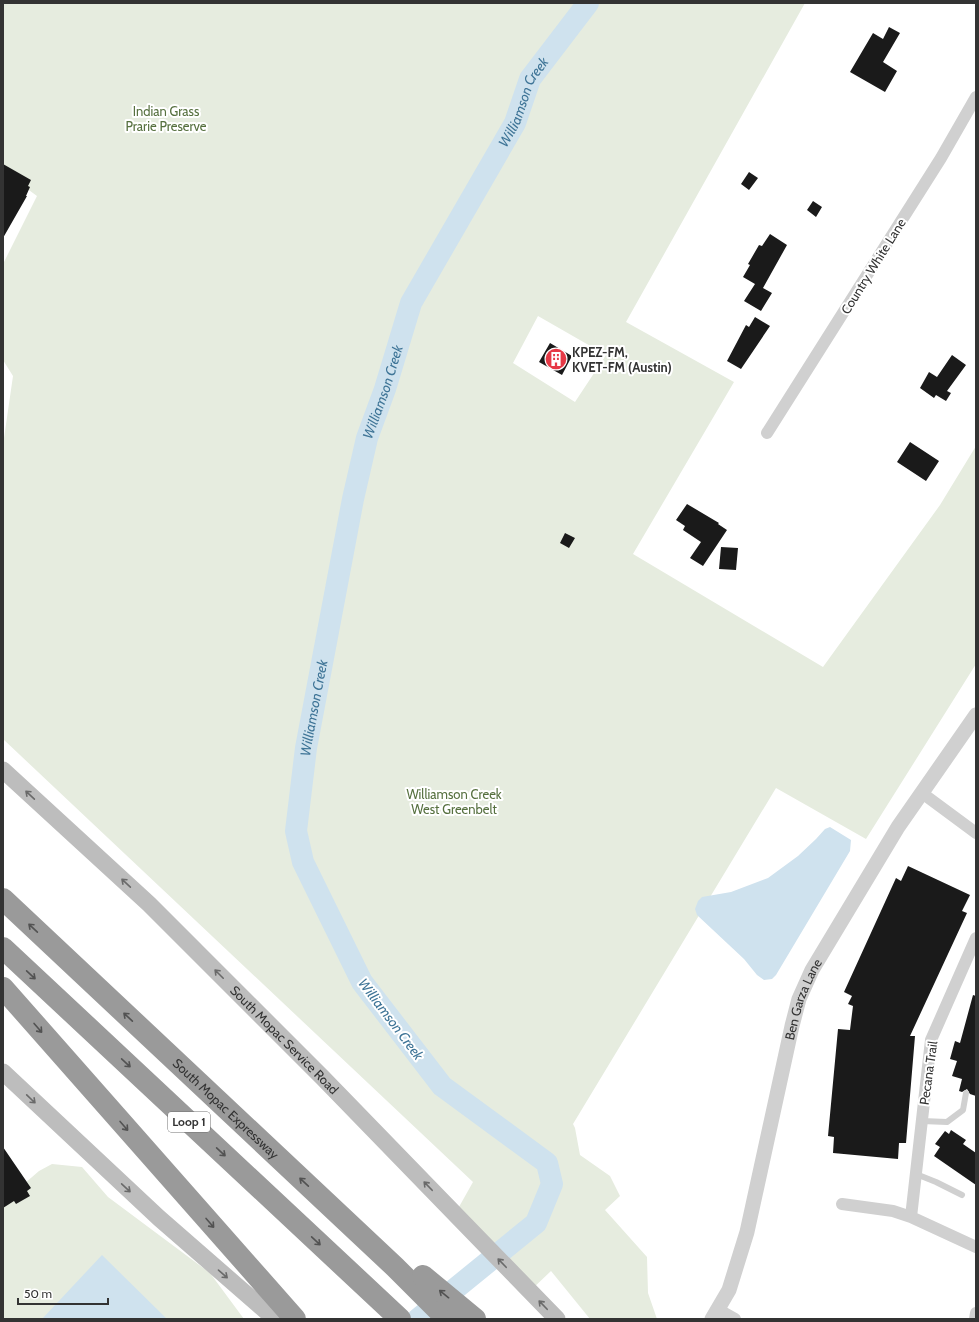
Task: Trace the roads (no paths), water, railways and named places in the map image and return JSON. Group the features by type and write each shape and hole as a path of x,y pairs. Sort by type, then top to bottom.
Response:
{"highway":[{"name":"South Mopac Expressway","path":"3,899 333,1209 401,1264 448,1319"},
{"name":"Loop 1","path":"3,948 400,1319"},
{"path":"3,988 295,1319"},
{"path":"401,1264 475,1319"}],"main road":[{"name":"South Mopac Service Road","path":"3,770 149,904 557,1319"},
{"path":"3,1072 159,1218 275,1319"}],"street":[{"name":"Country White Lane","path":"767,433 941,158 976,97"},
{"name":"Ben Garza Lane","path":"716,1314 730,1290 747,1232 799,999 816,963 898,827 976,715"},
{"path":"922,793 976,833"},
{"name":"Pecana Trail","path":"911,1217 932,1038 976,938"},
{"path":"842,1204 893,1211 911,1217 976,1247"},
{"path":"975,1319 976,1313"},
{"path":"716,1314 736,1319"}],"lane":[{"path":"922,1121 947,1122 963,1110 966,1093"},
{"path":"916,1174 962,1195"}],"water":[{"path":"830,827 851,840 850,851 776,975 772,979 764,980 757,975 744,959 697,915 695,909 698,901 702,897 731,892 768,878 798,856 825,829"},
{"path":"102,1255 167,1319 42,1319"}],"waterway":[{"name":"Williamson Creek","path":"418,1319 536,1223 552,1184 547,1163 442,1086 362,982 303,862 296,831 306,748 353,499 367,438 385,389 411,303 515,123 530,79 588,3"}],"place":[{"name":"KPEZ-FM, KVET-FM (Austin)","path":"556,359"}],"park label":[{"name":"Indian Grass Prarie Preserve","path":"166,118"},
{"name":"Williamson Creek West Greenbelt","path":"454,802"}]}
